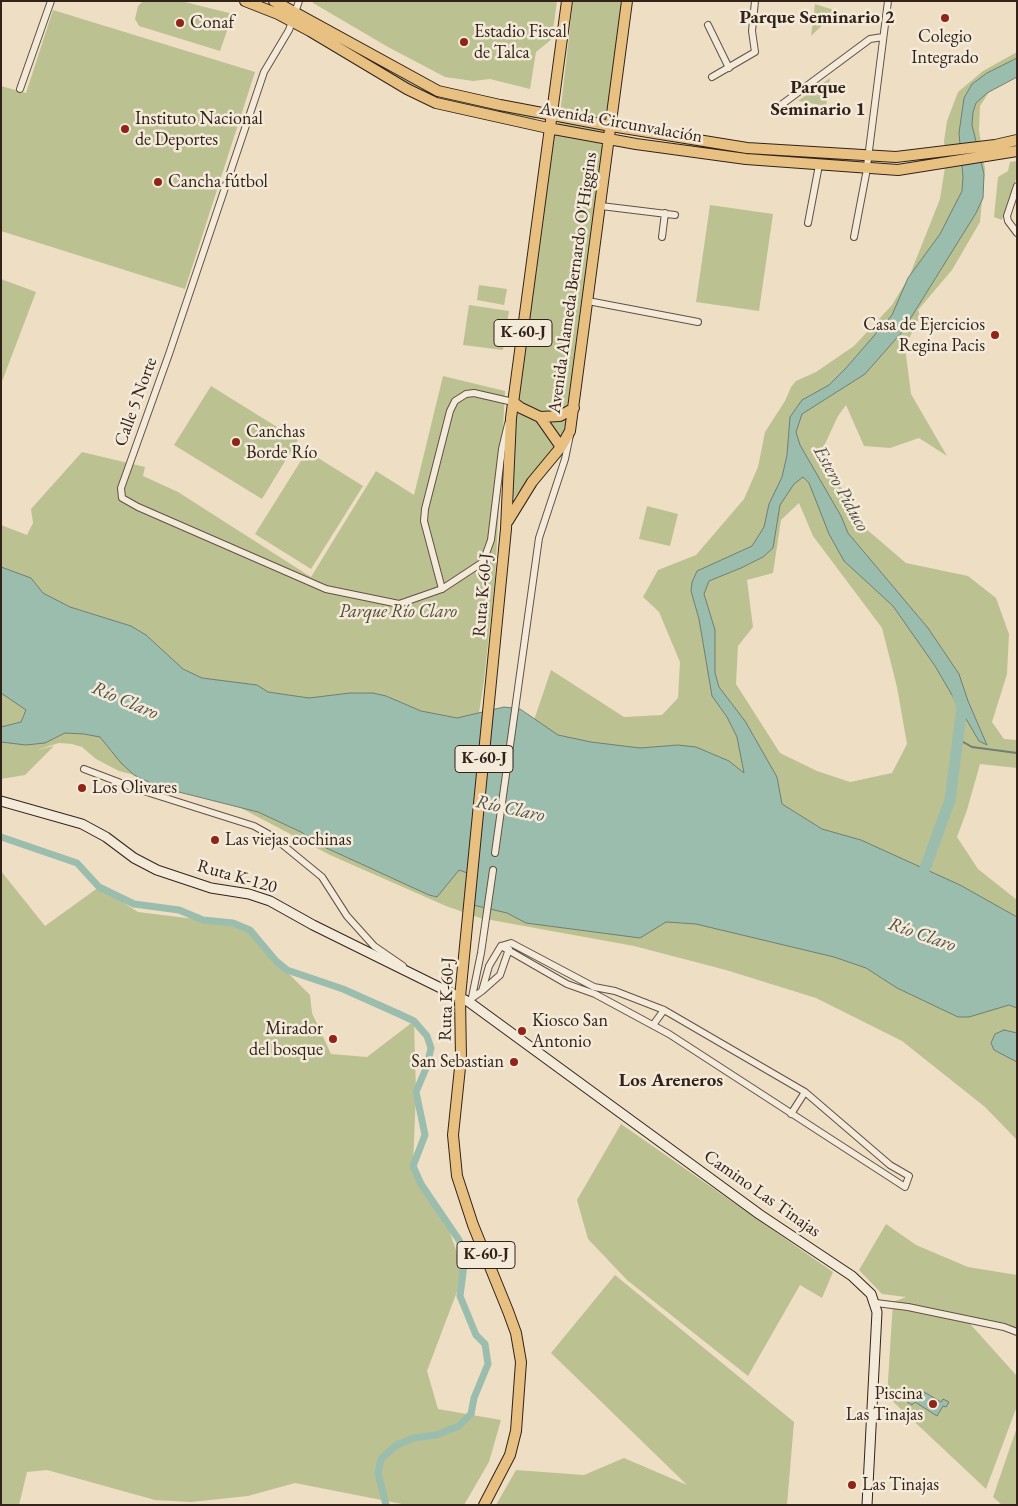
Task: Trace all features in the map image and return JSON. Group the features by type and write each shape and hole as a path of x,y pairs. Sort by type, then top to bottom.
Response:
{"main road":[{"name":"Avenida Circunvalación","path":"245,1 294,17 438,91 552,115 747,148 867,156 915,156 995,150 1017,151"},
{"name":"Avenida Circunvalación","path":"274,1 294,17 436,103 550,128 609,139 746,159 866,168 916,169 995,150"},
{"path":"550,128 567,1"},
{"name":"Avenida Alameda Bernardo O'Higgins","path":"506,533 516,505 561,447 570,431 627,1"},
{"name":"K-60-J","path":"506,533 511,418 550,128"},
{"path":"995,150 1017,140"},
{"path":"513,402 531,414 540,417 560,416 574,408"},
{"path":"540,417 561,447"},
{"name":"Ruta K-60-J","path":"484,1505 510,1455 516,1432 521,1362 516,1333 473,1225 457,1176 453,1135 467,999 462,981 506,533"}],"street":[{"path":"20,89 51,1"},
{"name":"Calle 5 Norte","path":"299,1 282,44 264,72 120,493 122,498 138,507 326,589 399,604 442,589"},
{"path":"712,77 755,52 752,31 755,1"},
{"path":"854,238 866,168 888,1"},
{"path":"708,25 729,68"},
{"path":"777,108 870,39 883,37"},
{"path":"808,223 819,165"},
{"path":"1017,186 1007,216 1008,221 1017,233"},
{"path":"601,206 675,215"},
{"path":"662,237 665,214"},
{"path":"588,301 698,322"},
{"path":"511,418 504,438 491,540 487,555 475,569 442,589 424,521 425,509 450,411 455,401 466,394 474,393 513,402"},
{"path":"495,853 539,538 565,459 570,431"},
{"path":"561,447 565,459"},
{"path":"84,769 134,788 254,826 272,836 322,877 347,916 374,946 416,975"},
{"name":"Ruta K-120","path":"1,801 82,824 106,837 134,858 157,870 211,888 249,894 270,901 313,925 467,999"},
{"path":"467,999 474,985 481,953 493,870"},
{"path":"467,999 500,976 511,943"},
{"path":"482,990 489,966 501,946 511,943 594,987 615,991 664,1010 805,1092 890,1165 909,1176 905,1187 653,1025 594,994 567,984 501,946"},
{"name":"Camino Las Tinajas","path":"467,999 759,1214 852,1276 865,1287 876,1303"},
{"path":"653,1025 664,1010"},
{"path":"791,1114 805,1092"},
{"path":"867,1505 876,1303 908,1307 1004,1327 1017,1332"}],"green space":[{"path":"143,1 181,1 233,14 220,51 139,26 135,19 138,6"},
{"name":"Estadio Fiscal de Talca","path":"313,1 557,1 552,39 536,52 530,89 490,79 473,81 445,77 388,47 313,3"},
{"path":"573,1 623,1 570,418 560,443 512,500 515,417 554,133 557,132 561,106"},
{"path":"815,4 837,11 811,36"},
{"name":"Instituto Nacional de Deportes","path":"53,10 255,72 185,289 1,231 1,86 26,93"},
{"path":"304,22 437,95 536,116 535,120 427,96"},
{"name":"Parque Río Claro","path":"1017,52 1017,72 991,89 980,106 979,130 985,169 980,222 952,270 918,310 920,316 905,347 911,394 947,456 919,438 890,448 864,446 846,405 838,416 824,446 837,479 858,522 906,563 968,576 996,598 1009,634 1007,674 992,722 1004,739 1017,740 1017,768 980,764 957,837 978,869 1017,900 1017,1140 985,1107 902,1041 816,998 726,970 634,946 480,918 446,906 330,855 220,797 119,771 96,759 82,747 72,744 59,743 37,750 54,746 25,775 1,779 1,570 14,573 1,567 1,525 27,535 33,523 31,509 82,452 145,467 143,476 178,492 311,577 376,471 414,495 443,376 505,391 495,579 478,719 533,723 551,670 624,717 662,715 678,698 680,662 659,612 643,597 658,570 696,555 744,499 758,467 765,432 796,381 816,372 854,346 892,305 909,277 940,199 946,161 944,141 947,121 958,92 983,71","holes":["799,503 813,536 882,628 897,687 907,744 892,773 850,782 817,771 780,753 736,684 738,646 753,627 747,580 773,573 781,520"]},
{"path":"830,78 826,106 798,101"},
{"path":"1017,161 1017,176 1002,220 994,217 998,177 1008,171 1010,162"},
{"path":"710,205 773,214 759,311 696,302"},
{"path":"1,279 36,292 1,384"},
{"path":"479,285 507,289 504,305 477,300"},
{"path":"469,305 509,311 503,350 463,345"},
{"name":"Canchas Borde Río","path":"211,386 298,440 262,499 174,445"},
{"name":"Canchas Borde Río","path":"307,451 363,486 311,569 255,534"},
{"path":"647,506 678,514 670,546 639,539"},
{"path":"1,871 45,926 99,887 138,912 203,920 250,930 276,961 310,995 312,1013 331,1054 367,1057 414,1021 416,1092 413,1166 447,1224 464,1273 427,1371 438,1409 501,1420 489,1462 464,1505 407,1505 295,1483 248,1496 191,1502 155,1500 47,1470 27,1472 19,1505 1,1505"},
{"path":"621,1124 833,1272 822,1298 800,1285 748,1376 627,1280 588,1239 577,1200"},
{"path":"886,1224 916,1245 968,1267 1017,1275 1017,1330 963,1316 1017,1376 1017,1406 986,1489 887,1396 893,1302 906,1297 882,1294 859,1270"},
{"path":"615,1275 794,1422 787,1505 496,1505 516,1470 584,1475 624,1458 687,1485 551,1353"},
{"path":"1017,1427 1017,1505 1002,1505 993,1497"}],"water":[{"name":"Río Claro","path":"1017,58 1017,77 987,93 976,103 973,112 972,125 984,174 983,198 976,213 902,332 865,374 802,414 796,432 800,445 841,516 848,533 928,628 959,674 968,701 987,745 979,741 935,666 893,606 844,561 829,534 809,483 803,477 794,484 780,505 773,548 763,557 709,581 704,594 715,630 715,673 719,687 745,721 777,777 782,804 822,829 861,840 960,885 1017,917 1017,1008 1009,1005 969,1017 958,1017 897,988 866,968 834,957 696,924 666,922 640,938 526,923 507,913 473,905 473,875 459,870 437,897 429,895 322,846 301,832 258,812 159,787 134,775 121,763 100,737 65,733 45,743 26,745 1,742 1,727 21,722 26,710 1,693 1,567 31,578 43,593 70,607 131,626 146,635 183,669 202,678 257,685 268,692 309,698 350,693 373,693 386,696 421,711 457,718 504,707 520,709 558,735 591,742 640,748 678,745 696,747 729,761 744,773 737,737 727,717 712,696 699,619 691,591 692,582 697,571 752,546 764,527 769,504 782,477 787,455 790,417 802,400 829,385 846,368 892,315 908,278 940,234 962,191 963,177 959,133 964,98 972,84 987,73"},
{"path":"1004,1030 1017,1033 1017,1062 994,1050 991,1043 995,1034"},
{"name":"Piscina Las Tinajas","path":"919,1389 941,1402 943,1399 949,1402 946,1407 943,1406 937,1416 915,1402 912,1405 907,1402 910,1396 913,1398"}],"waterway":[{"name":"Estero Piduco","path":"920,882 950,800 962,707 958,695"},
{"path":"958,739 972,747 1017,753"},
{"path":"1,837 77,863 99,887 134,904 179,910 203,920 233,923 250,930 276,961 287,970 343,989 414,1021 427,1036 431,1048 427,1066 416,1092 425,1135 413,1166 421,1184 459,1240 465,1257 460,1296 476,1335 485,1344 488,1364 474,1398 471,1414 459,1426 436,1435 413,1438 395,1446 381,1459 378,1473 386,1505"}],"place":[{"name":"Colegio Integrado","path":"945,18"},
{"name":"Conaf","path":"180,23"},
{"name":"Estadio Fiscal de Talca","path":"464,42"},
{"name":"Instituto Nacional de Deportes","path":"125,129"},
{"name":"Cancha fútbol","path":"158,182"},
{"name":"Casa de Ejercicios Regina Pacis","path":"995,335"},
{"name":"Canchas Borde Río","path":"236,442"},
{"name":"Los Olivares","path":"82,788"},
{"name":"Las viejas cochinas","path":"215,840"},
{"name":"Kiosco San Antonio","path":"522,1031"},
{"name":"Mirador del bosque","path":"333,1039"},
{"name":"San Sebastian","path":"514,1062"},
{"name":"Piscina Las Tinajas","path":"933,1404"},
{"name":"Las Tinajas","path":"852,1485"}],"district":[{"name":"Parque Seminario 2","path":"817,18"},
{"name":"Parque Seminario 1","path":"818,99"},
{"name":"Los Areneros","path":"671,1081"}]}
